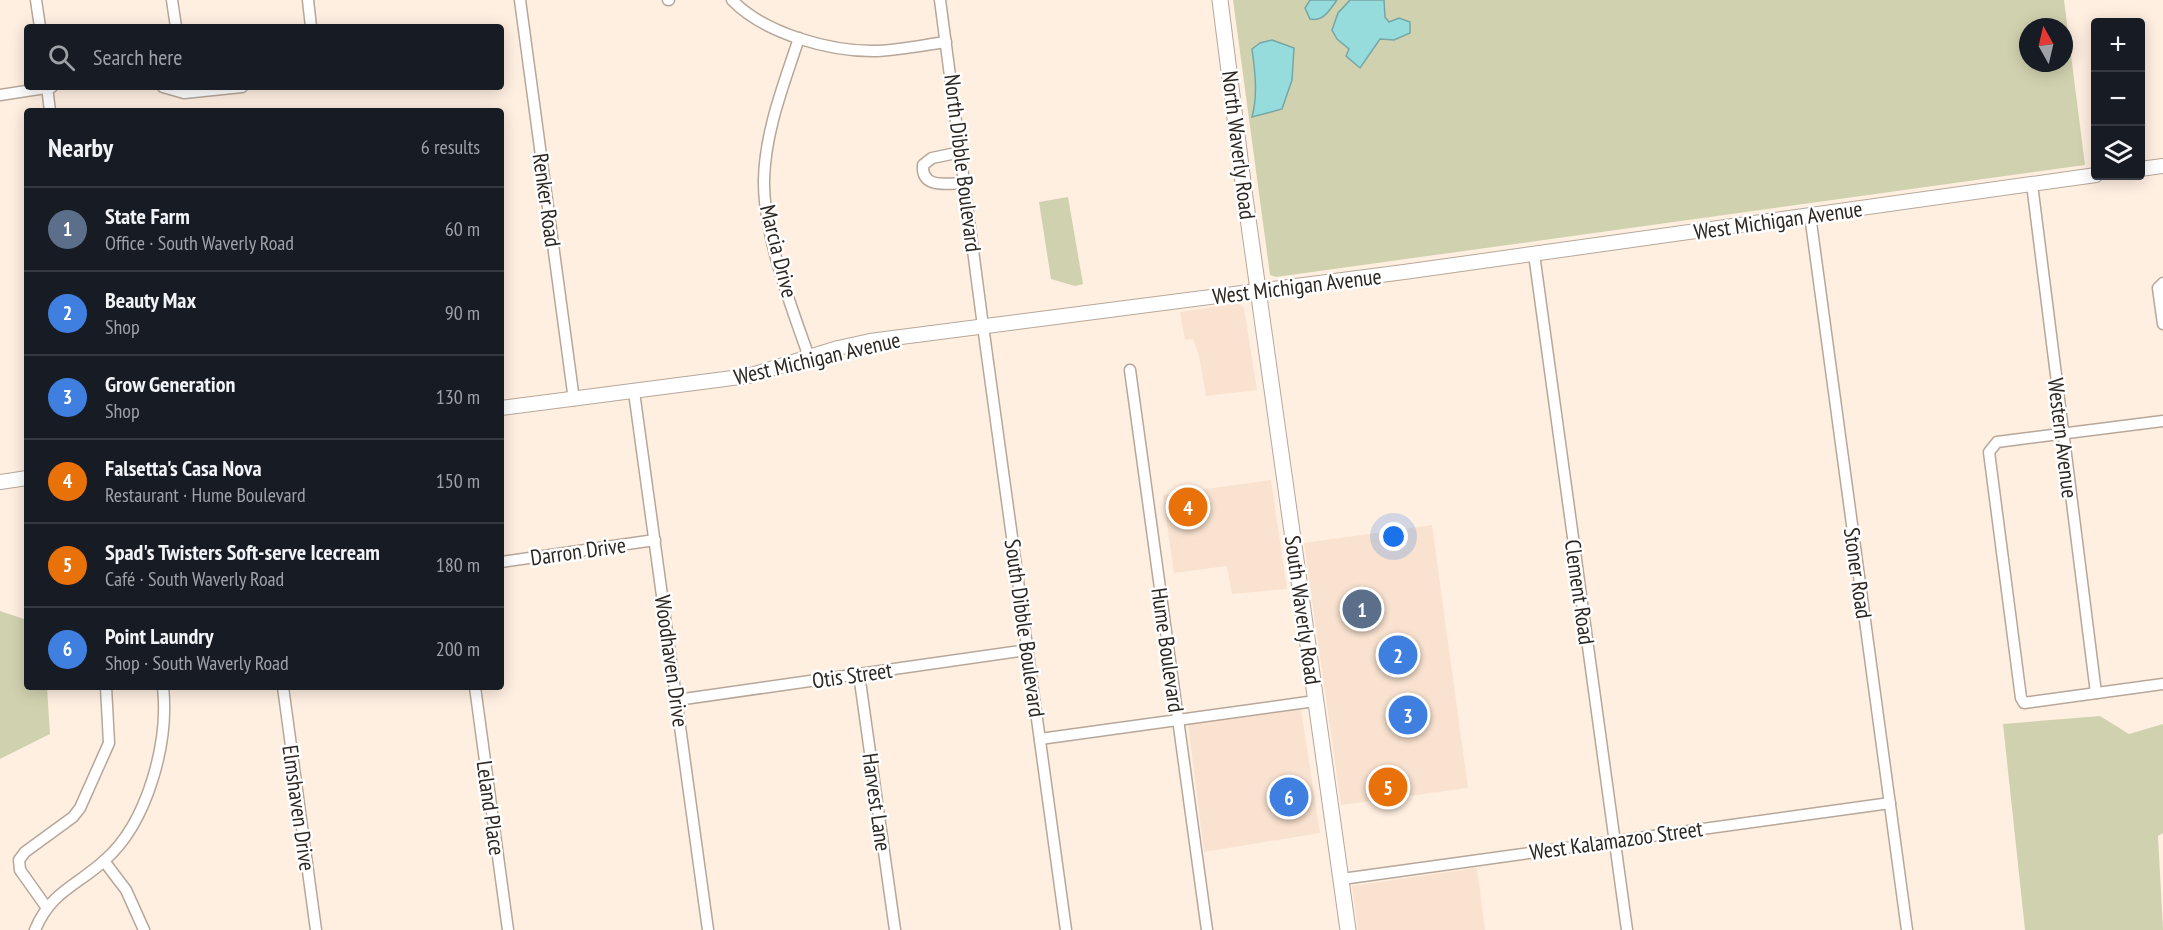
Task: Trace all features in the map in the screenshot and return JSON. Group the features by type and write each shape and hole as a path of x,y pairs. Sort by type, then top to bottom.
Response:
{"main road":[{"name":"North Waverly Road","path":"1220,0 1258,291"},
{"name":"South Waverly Road","path":"1258,291 1270,363 1348,930"}],"street":[{"path":"36,0 39,24"},
{"path":"172,0 176,24"},
{"path":"308,0 311,24"},
{"name":"Renker Road","path":"520,0 574,400"},
{"path":"732,0 756,18 799,38 853,51 879,51 946,42"},
{"name":"North Dibble Boulevard","path":"940,0 982,326"},
{"name":"Marcia Drive","path":"799,38 777,106 770,137 765,164 764,198 774,246 809,357"},
{"path":"0,95 31,90"},
{"path":"49,90 50,108"},
{"path":"961,152 932,158 923,165 922,170 926,180 932,183 965,183"},
{"path":"2145,168 2163,166"},
{"name":"West Michigan Avenue","path":"504,408 748,376 870,341 1534,254 2091,176"},
{"name":"Western Avenue","path":"2032,183 2096,693"},
{"name":"Stoner Road","path":"1810,215 1907,930"},
{"name":"Clement Road","path":"1534,254 1627,930"},
{"path":"2163,283 2158,288 2163,324"},
{"name":"South Dibble Boulevard","path":"982,326 1066,930"},
{"name":"Hume Boulevard","path":"1130,370 1207,930"},
{"name":"Woodhaven Drive","path":"634,392 708,930"},
{"path":"2163,421 1997,442 1989,452 2021,698 2024,703 2163,684"},
{"path":"0,482 24,478"},
{"name":"Darron Drive","path":"504,562 655,540"},
{"name":"Otis Street","path":"677,700 1027,650"},
{"name":"Harvest Lane","path":"860,674 895,930"},
{"path":"47,908 20,870 19,860 26,852 73,817 80,808 109,743 106,690"},
{"path":"35,930 40,918 60,893 104,861 120,845 136,818 148,792 161,744 163,690"},
{"name":"Elmshaven Drive","path":"283,690 316,930"},
{"name":"Leland Place","path":"475,690 508,930"},
{"path":"1040,739 1315,701"},
{"name":"West Kalamazoo Street","path":"1342,879 1890,802"},
{"path":"104,861 126,890 144,930"}],"shaded area":[{"path":"1239,303 1244,308 1257,390 1206,396 1199,356 1193,339 1185,340 1180,312"},
{"path":"1271,480 1287,589 1232,594 1227,566 1174,573 1163,495"},
{"path":"1432,525 1468,788 1341,805 1304,543"},
{"path":"1301,709 1320,833 1204,852 1188,723"},
{"path":"1477,868 1485,930 1358,930 1352,886"}],"green space":[{"path":"1233,0 2064,0 2066,18 2019,18 2019,72 2073,71 2085,165 1276,277 1270,275"},
{"path":"1068,197 1083,284 1075,286 1051,279 1039,202"},
{"path":"0,611 24,619 24,690 47,690 50,734 0,759"},
{"path":"2100,716 2129,734 2163,724 2163,833 2158,836 2163,930 2025,930 2003,724"}],"water":[{"path":"1310,0 1337,0 1323,17 1310,19 1305,8"},
{"path":"1350,0 1384,0 1385,17 1389,22 1399,18 1410,22 1410,33 1394,40 1380,39 1360,68 1346,56 1349,49 1337,39 1332,30 1338,13"},
{"path":"1272,40 1294,48 1292,80 1282,109 1252,117 1255,74 1252,49 1260,43"}],"place":[{"name":"Falsetta's Casa Nova","path":"1188,507"},
{"name":"State Farm","path":"1362,609"},
{"name":"Beauty Max","path":"1398,655"},
{"name":"Grow Generation","path":"1408,715"},
{"name":"Spad's Twisters Soft-serve Icecream","path":"1388,787"},
{"name":"Point Laundry","path":"1289,797"}]}
